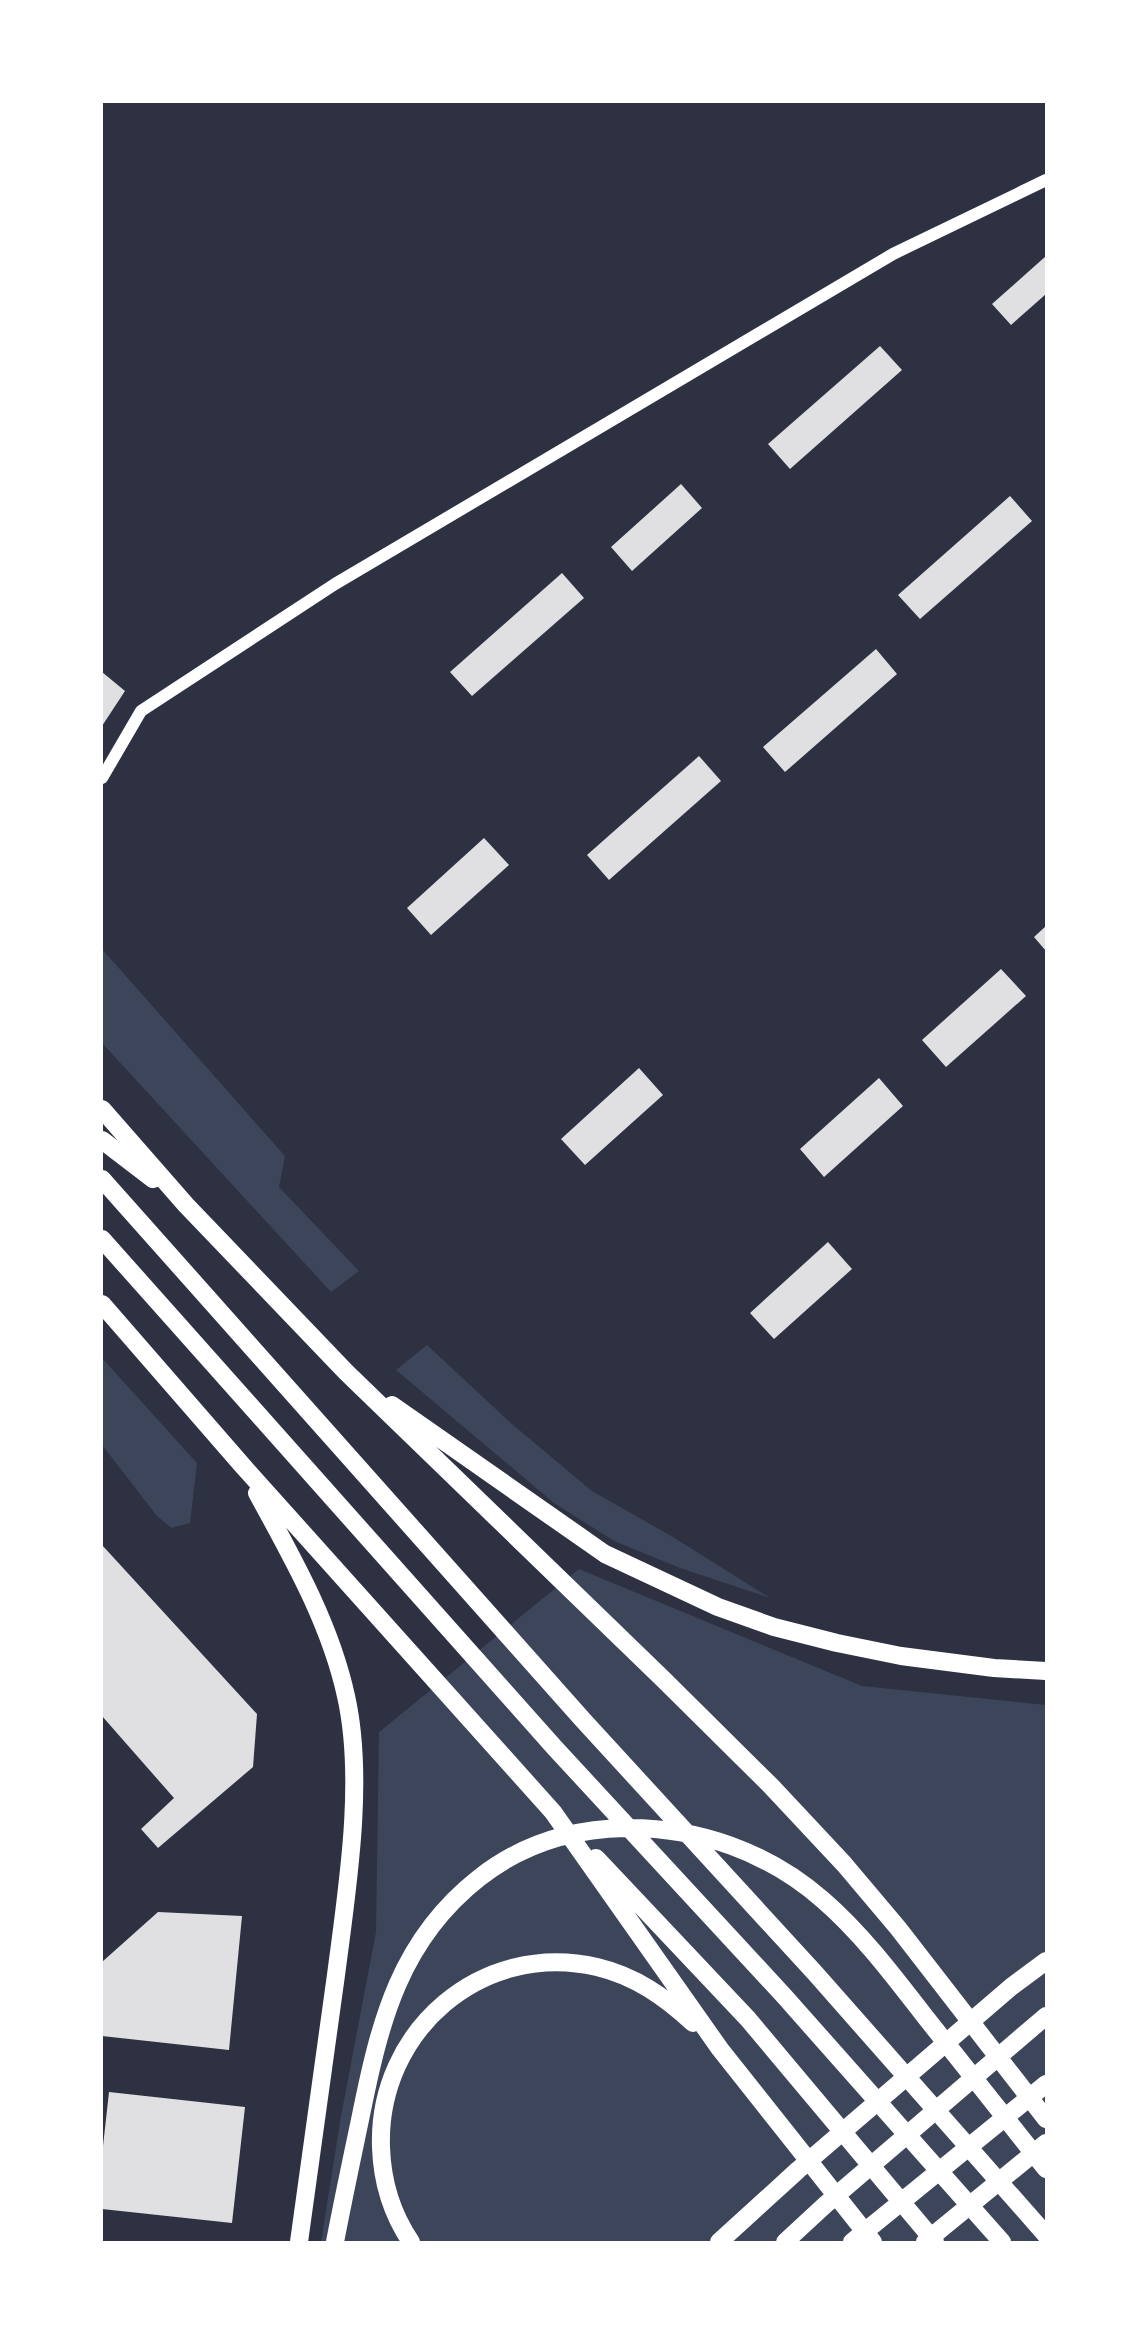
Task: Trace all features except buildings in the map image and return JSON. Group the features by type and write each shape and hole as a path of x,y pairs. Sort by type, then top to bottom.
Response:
{"highway":[{"path":"102,1109 186,1205 346,1372 654,1669 817,1834 898,1928 1046,2119"},
{"path":"102,1140 186,1205"},
{"path":"102,1179 583,1720 815,1973 1046,2235"},
{"path":"102,1239 554,1747 785,1997 1002,2242"},
{"path":"102,1304 242,1465 553,1812 748,2019 935,2242"},
{"path":"346,1372 606,1554 718,1607 774,1627 888,1654 945,1663 1046,1671"},
{"path":"242,1465 288,1550 335,1652 347,1698 352,1740 355,1784 346,1900 299,2242"},
{"path":"553,1812 720,2049 873,2242"},
{"path":"335,2242 373,2056 388,2006 414,1950 436,1919 487,1871 556,1836 584,1830 670,1830 717,1841 761,1858 822,1899 863,1939 1046,2169"},
{"path":"710,2242 1046,1961"},
{"path":"410,2241 394,2209 384,2175 381,2133 387,2093 401,2056 424,2022 470,1985 508,1969 530,1965 576,1964 596,1967 657,1992 720,2049"},
{"path":"785,2242 1046,2016"},
{"path":"852,2242 1046,2084"},
{"path":"925,2242 1046,2143"},
{"path":"719,2242 798,2170"}],"street":[{"path":"102,778 141,712 335,584 893,254 1046,180"}],"shaded area":[{"path":"102,949 285,1156 279,1187 359,1271 331,1292 102,1043"},
{"path":"427,1345 512,1424 592,1491 673,1537 770,1598 680,1568 614,1541 554,1503 396,1370"},
{"path":"102,1358 197,1463 190,1523 171,1528 157,1516 102,1445"},
{"path":"579,1569 862,1686 1046,1705 1046,2242 321,2242 341,2116 376,1932 379,1732"}]}
